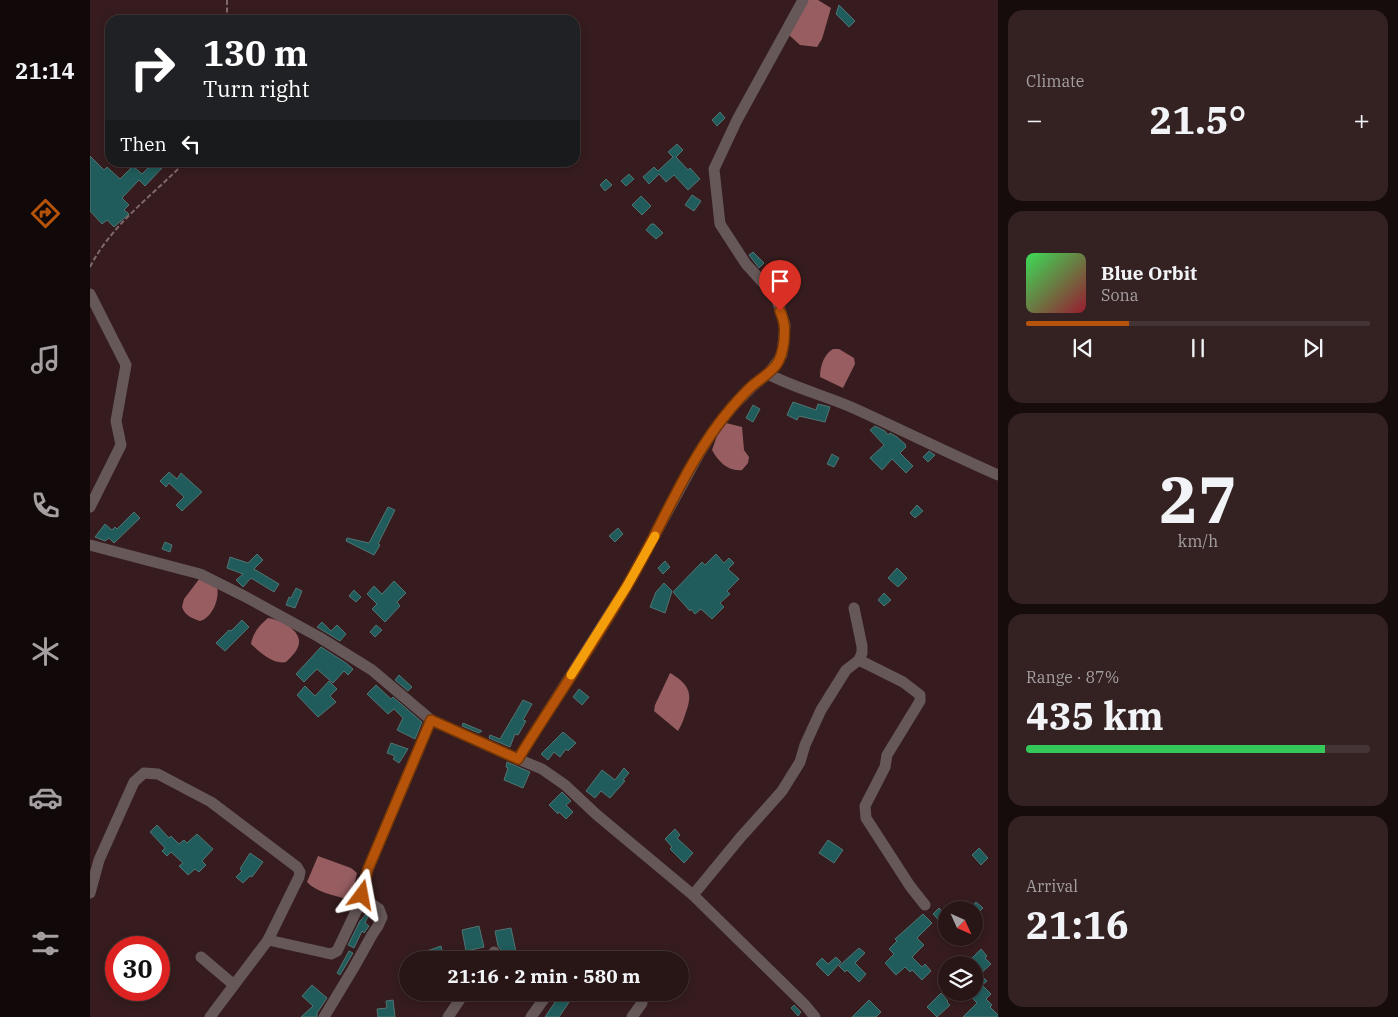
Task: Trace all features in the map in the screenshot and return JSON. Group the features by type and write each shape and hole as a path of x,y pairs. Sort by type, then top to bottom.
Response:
{"street":[{"path":"518,759 627,586 714,430 752,386 768,374 782,355 785,325 776,297 746,264 720,224 714,168 737,120 803,0"},
{"path":"90,294 126,365 116,421 121,445 90,507"},
{"path":"768,374 787,384 835,400 998,475"},
{"path":"90,545 200,574 319,637 372,670 431,720 542,769 565,785 597,815 693,895 815,1017"},
{"path":"693,895 782,791 800,762 805,745 822,710 846,670 859,660 862,646 854,608"},
{"path":"859,660 904,682 921,698 887,755 885,767 864,806 864,810 866,818 910,886 925,905"},
{"path":"268,940 335,954 360,901 368,869 431,720"},
{"path":"90,893 99,860 134,782 144,773 158,774 211,802 297,867 300,872 299,877 268,940 210,1017"},
{"path":"324,1017 354,969 382,917 379,909 372,904 360,901"},
{"path":"201,957 234,985"},
{"path":"448,1017 459,1001"},
{"path":"531,1017 543,1001"},
{"path":"632,1017 642,1003"}],"path":[{"path":"227,0 227,15"},
{"path":"90,267 114,232 151,192 167,181 180,167"}],"shaded area":[{"path":"806,0 818,0 831,8 822,39 817,47 800,45 789,35"},
{"path":"833,349 839,349 854,358 855,364 843,388 820,377 823,361"},
{"path":"726,423 742,427 744,450 749,457 748,463 742,470 732,469 724,465 712,450 717,436"},
{"path":"200,578 217,587 218,592 211,612 200,621 187,615 182,607 184,599"},
{"path":"268,618 288,626 298,637 298,648 286,662 272,660 251,644 257,629"},
{"path":"670,673 685,684 689,694 688,705 678,731 654,711"},
{"path":"318,856 351,868 357,873 353,890 346,899 320,891 307,882"}],"building":[{"path":"839,5 855,21 849,27 836,14"},
{"path":"720,112 725,118 717,126 712,120"},
{"path":"677,144 683,150 676,157 700,179 688,190 674,175 666,182 659,174 649,184 643,177 654,167 658,171 673,157 668,152"},
{"path":"90,156 104,170 107,167 120,179 132,167 142,174 149,167 162,168 145,186 139,180 122,198 129,205 124,210 129,214 114,227 107,220 102,224 90,211"},
{"path":"629,174 634,179 626,186 621,181"},
{"path":"606,179 612,185 605,191 600,185"},
{"path":"692,195 701,201 694,211 685,205"},
{"path":"641,196 651,206 642,215 632,205"},
{"path":"651,224 654,224 663,233 656,239 646,230"},
{"path":"753,252 764,263 759,268 749,255"},
{"path":"776,264 781,269 773,277 768,272"},
{"path":"793,402 816,410 818,404 830,407 825,422 799,416 797,420 787,415"},
{"path":"753,405 760,409 753,422 746,418"},
{"path":"875,426 885,431 888,435 890,433 897,437 905,444 906,447 900,453 913,466 906,473 892,459 882,470 870,458 884,445 870,430"},
{"path":"929,451 935,455 928,462 923,457"},
{"path":"832,454 839,458 834,467 827,464"},
{"path":"169,472 177,479 181,473 202,492 182,511 176,505 184,497 169,483 166,487 160,481"},
{"path":"917,505 923,511 915,518 910,513"},
{"path":"388,507 395,510 374,555 346,541 347,538 369,543"},
{"path":"134,512 140,518 114,543 109,538 105,541 95,537 105,524 112,530 115,527 117,529"},
{"path":"618,528 623,534 615,542 609,536"},
{"path":"165,542 172,545 170,552 162,549"},
{"path":"257,554 263,560 254,569 279,584 274,592 251,578 243,587 236,580 243,574 227,568 230,557 248,563"},
{"path":"716,554 724,563 729,558 734,563 728,569 739,579 727,591 730,594 720,603 724,607 712,619 701,609 695,614 691,609 690,611 673,592 702,562 705,565"},
{"path":"665,561 670,567 663,574 658,568"},
{"path":"897,568 907,578 898,587 888,578"},
{"path":"394,581 406,593 397,602 400,606 385,622 372,609 377,604 367,594 374,586 382,594"},
{"path":"664,583 672,591 665,613 650,607 656,592"},
{"path":"296,588 302,591 295,608 286,605"},
{"path":"354,590 361,597 356,602 349,596"},
{"path":"884,593 891,600 884,606 878,600"},
{"path":"242,620 249,627 225,651 216,643"},
{"path":"322,622 331,631 337,625 346,634 340,641 317,627"},
{"path":"376,625 382,630 375,637 370,632"},
{"path":"321,647 353,669 348,675 344,671 333,683 317,669 304,682 296,674"},
{"path":"399,675 412,687 408,691 395,680"},
{"path":"329,681 337,689 330,696 336,702 318,717 297,695 305,686 315,696"},
{"path":"376,685 391,699 393,697 422,722 415,739 397,730 403,718 394,709 388,714 367,694"},
{"path":"579,689 589,697 582,705 573,697"},
{"path":"523,700 532,704 523,720 526,721 518,735 515,734 510,747 489,738 490,735 500,739"},
{"path":"463,723 482,731 479,733 462,726"},
{"path":"563,732 576,743 568,751 566,749 560,757 554,752 548,760 541,754"},
{"path":"391,743 408,749 399,763 393,759 395,756 387,753"},
{"path":"507,762 530,772 523,788 504,780 508,768 506,767"},
{"path":"624,768 629,773 623,780 625,781 610,798 601,791 595,798 586,791 602,770 615,780"},
{"path":"562,792 571,801 566,805 573,812 566,819 549,805"},
{"path":"157,825 169,838 171,836 179,844 184,840 187,843 197,834 213,849 202,861 206,865 199,872 195,869 188,875 179,866 183,863 171,852 167,856 162,851 165,848 150,832"},
{"path":"675,829 680,835 677,838 693,853 684,863 670,849 672,847 665,839"},
{"path":"828,840 843,850 834,863 819,853"},
{"path":"979,848 988,858 981,865 972,855"},
{"path":"250,853 263,862 252,877 250,876 243,883 236,877 242,871 240,869"},
{"path":"938,909 938,919 933,914"},
{"path":"369,911 365,923 369,926 364,933 362,931 354,948 348,945 360,921"},
{"path":"923,914 932,923 917,938 924,945 912,957 922,967 925,964 931,971 922,980 912,970 910,972 905,967 896,975 885,963 894,954 889,949 897,941 895,939"},
{"path":"479,926 484,947 466,951 462,930"},
{"path":"511,928 516,951 501,951 495,931"},
{"path":"441,946 442,951 427,951"},
{"path":"859,948 865,953 855,963 866,974 859,982 847,970 845,972 839,966"},
{"path":"981,949 987,956 985,958 991,964 983,971 983,956 974,956"},
{"path":"349,951 353,953 340,975 337,973"},
{"path":"836,957 841,962 828,976 816,964 822,958 828,964"},
{"path":"312,985 327,998 317,1013 317,1017 301,1017 313,1006 302,996"},
{"path":"983,986 991,994 986,999 992,1005 990,1007 998,1017 963,1017 977,1003 975,1001 983,1001"},
{"path":"938,996 938,1001 948,1001 950,1005 937,1017 927,1007"},
{"path":"393,1000 395,1017 378,1017 377,1009 387,1008 386,1001"},
{"path":"869,1000 881,1012 876,1017 852,1017"},
{"path":"556,1001 570,1001 559,1017 545,1017"},
{"path":"794,1005 801,1012 798,1016 791,1008"}],"slow traffic":[{"path":"571,675 627,586 655,536"}],"route":[{"path":"362,895 368,869 431,720 518,759 627,586 714,430 752,386 776,366 782,355 785,325 780,311"}]}
